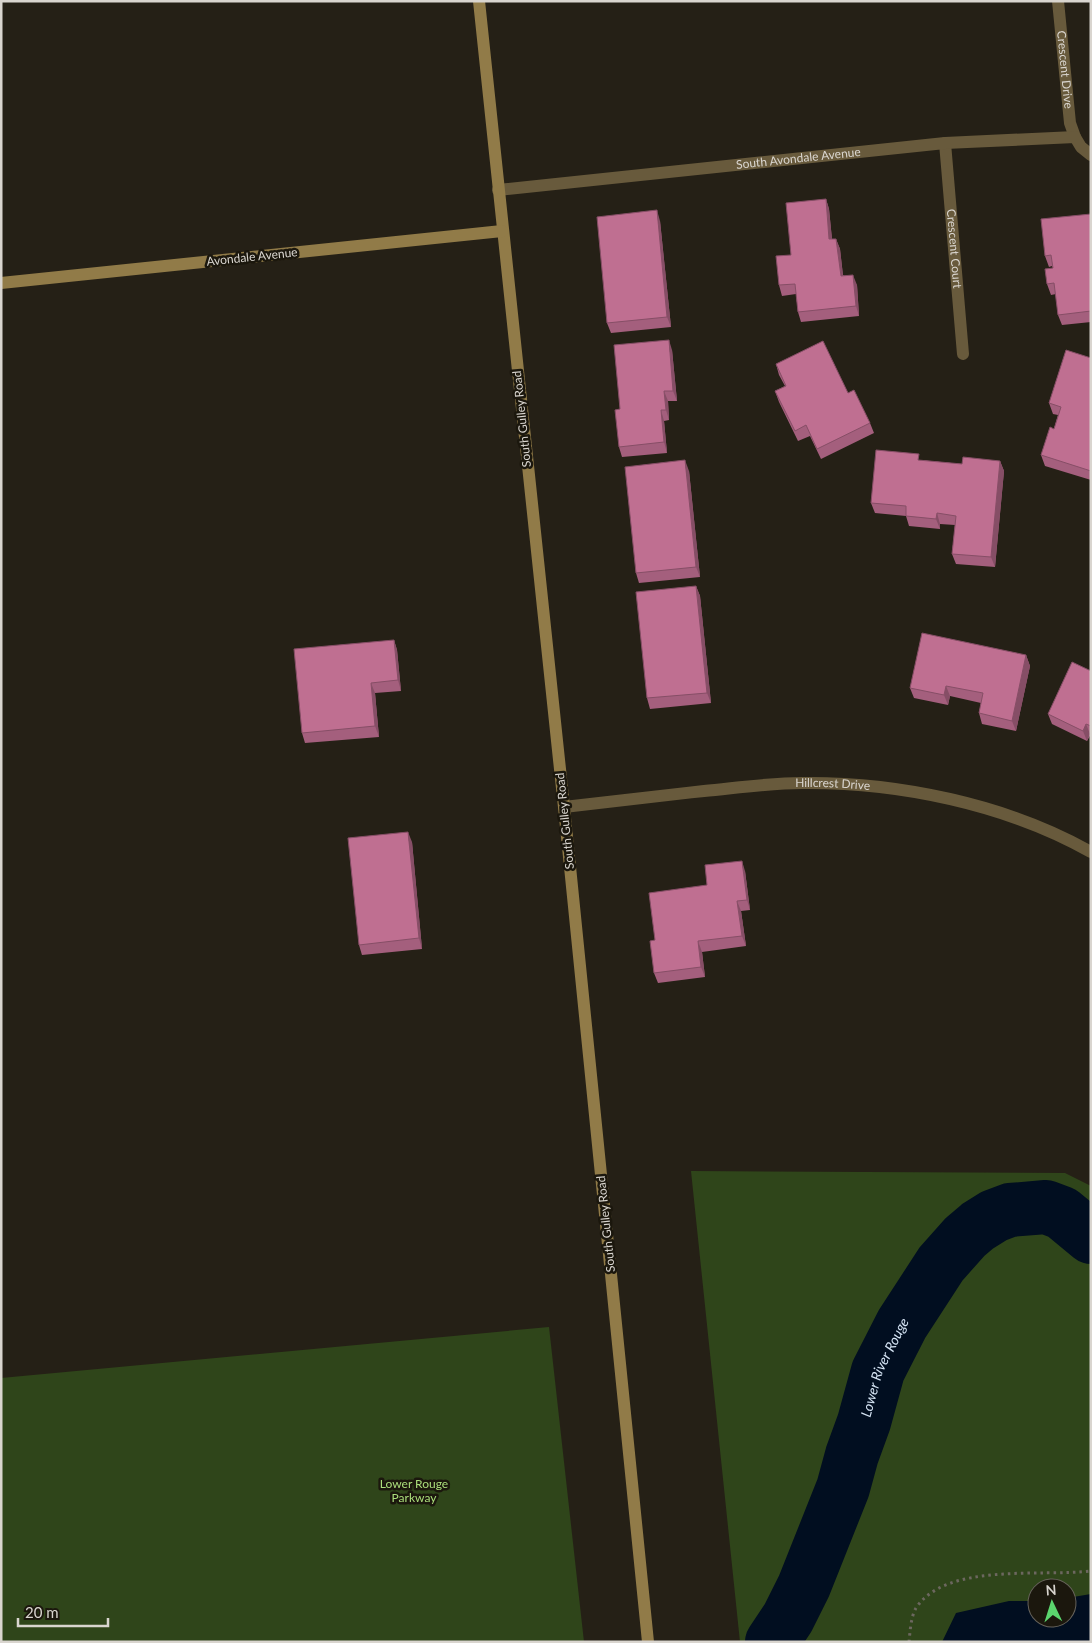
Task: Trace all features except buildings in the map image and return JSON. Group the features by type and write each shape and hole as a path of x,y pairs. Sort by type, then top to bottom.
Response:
{"street":[{"name":"South Gulley Road","path":"479,1 564,807 648,1642"},
{"name":"Crescent Drive","path":"1058,1 1070,123 1075,136"},
{"name":"South Avondale Avenue","path":"498,190 945,143 1075,136"},
{"path":"1075,136 1082,147 1091,155"},
{"name":"Crescent Court","path":"945,143 963,354"},
{"name":"Avondale Avenue","path":"1,283 502,231"},
{"name":"Hillcrest Drive","path":"564,807 757,786 801,783 861,785 935,796 1006,815 1091,852"}],"path":[{"path":"909,1642 915,1610 926,1596 954,1581 988,1575 1091,1571"}],"green space":[{"path":"691,1171 1065,1173 1091,1186 1091,1642 740,1642"},
{"name":"Lower Rouge Parkway","path":"549,1327 584,1642 1,1642 1,1378"}],"water":[{"path":"1091,1594 1091,1642 942,1642 956,1613 1009,1601 1027,1601 1027,1628 1077,1628 1077,1596"}],"waterway":[{"name":"Lower River Rouge","path":"772,1642 788,1618 804,1586 843,1488 878,1371 902,1324 941,1264 965,1237 978,1226 994,1216 1010,1210 1046,1207 1062,1213 1091,1237"}]}
